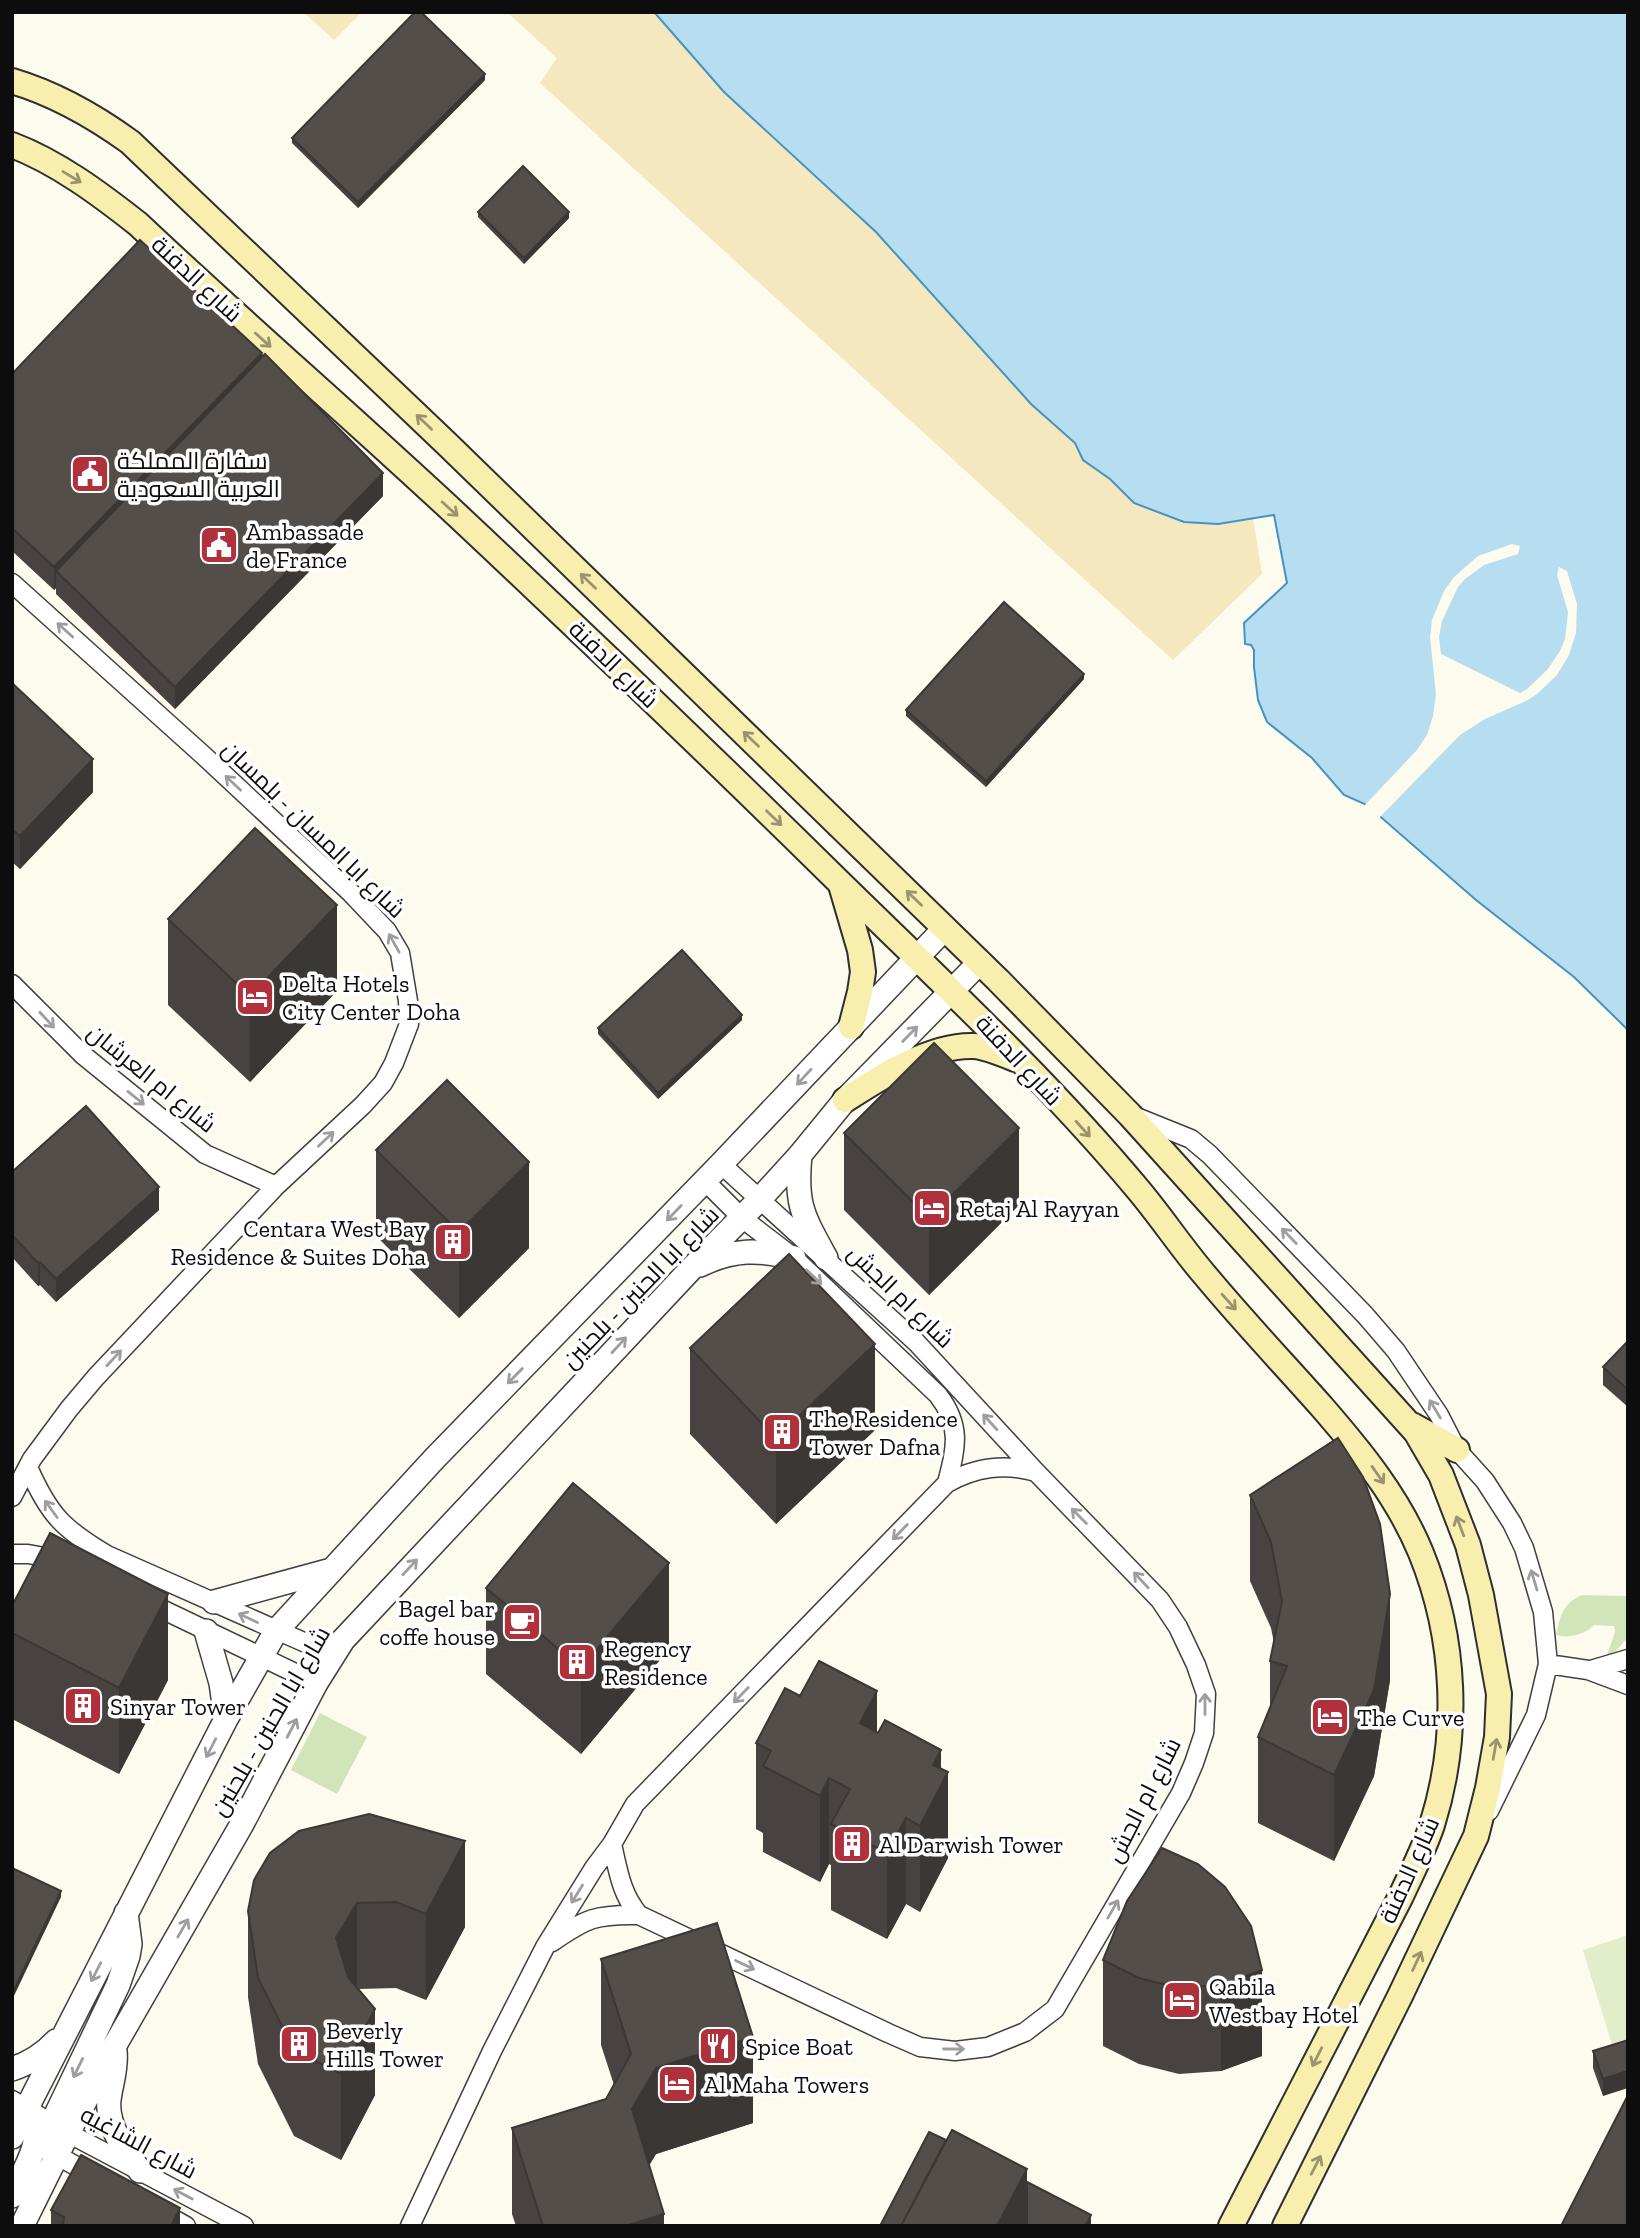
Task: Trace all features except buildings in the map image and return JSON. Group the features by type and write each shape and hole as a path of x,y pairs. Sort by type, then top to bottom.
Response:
{"main road":[{"name":"شارع الدفنة","path":"12,81 60,99 96,118 130,142 456,452 980,962 1130,1115 1416,1432 1441,1475 1468,1545 1481,1595 1499,1694 1497,1737 1476,1836 1400,1996 1285,2226"},
{"name":"شارع الدفنة","path":"12,145 30,151 99,193 138,224 454,513 729,774 952,991 1021,1060 1137,1188 1206,1276 1360,1450 1410,1527 1435,1594 1450,1674 1446,1765 1432,1825 1401,1896 1231,2226"},
{"path":"841,884 860,950 863,972 851,1027"},
{"path":"845,1100 903,1067 931,1054 954,1048 975,1046 1021,1060"},
{"path":"1405,1421 1457,1450"}],"street":[{"name":"شارع ابا المسان - بلمسان","path":"12,583 203,755 351,893 387,931 400,953 409,1024 383,1083 276,1186 82,1393 32,1459 12,1497"},
{"name":"شارع ابا الحنين - بلحنين","path":"13,2135 20,2103 63,2034 226,1719 276,1631 435,1458 705,1181 945,928"},
{"name":"شارع ابا الحنين - بلحنين","path":"24,2222 57,2154 60,2128 115,2045 242,1824 333,1655 360,1620 759,1200 845,1100 980,962"},
{"name":"شارع ام العرشان","path":"12,984 83,1055 205,1154 276,1186"},
{"name":"شارع الدفنة","path":"1130,1115 1191,1139 1210,1155 1365,1315 1396,1351 1439,1415 1457,1450 1485,1481 1512,1523 1524,1548 1544,1612 1548,1664 1536,1715 1504,1785 1476,1836"},
{"path":"800,1155 797,1185 800,1205 826,1258"},
{"name":"شارع ام الجش","path":"545,1947 592,1918 611,1914 639,1915 920,2047 955,2051 988,2047 1025,2032 1055,2009 1181,1793 1204,1733 1206,1694 1178,1627 1160,1600 1036,1472 916,1342 721,1164"},
{"name":"شارع ابا الحنين - بلحنين","path":"705,1181 742,1218 794,1258 938,1395 947,1407 955,1432 956,1450 947,1483"},
{"path":"691,1269 715,1258 741,1251 767,1251 794,1258"},
{"path":"28,1467 53,1514 75,1536 107,1555 333,1655"},
{"name":"شارع ابا الحنين - بلحنين","path":"410,2226 492,2050 545,1947 635,1804 947,1483 990,1467 1013,1467 1036,1472"},
{"path":"12,1554 59,1559 71,1565"},
{"path":"214,1602 331,1570"},
{"path":"133,1595 316,1683"},
{"path":"206,1631 219,1674 226,1719"},
{"path":"1588,1670 1628,1659"},
{"path":"1548,1664 1588,1670 1628,1685"},
{"path":"612,1844 622,1889 639,1915"},
{"path":"60,2128 128,1956 130,1944 126,1913"},
{"path":"12,2069 29,2063 48,2050 63,2034"},
{"path":"115,2045 117,2064 109,2101 110,2115 122,2146 140,2171"},
{"path":"12,2196 37,2136 36,2121 20,2103"},
{"name":"شارع الشاغيه","path":"20,2103 60,2128 244,2226"},
{"name":"شارع الشاغيه","path":"13,2135 57,2154 109,2190"},
{"path":"24,2222 72,2193 109,2190"},
{"path":"144,2203 186,2226"}],"green space":[{"path":"1582,1595 1628,1596 1628,1637 1616,1651 1607,1655 1615,1632 1614,1626 1594,1625 1577,1635 1556,1635 1563,1611 1570,1602"},
{"path":"320,1713 367,1737 337,1794 291,1770"},
{"path":"1628,1935 1628,2057 1617,2061 1583,1950"}],"sand":[{"path":"303,12 362,12 334,40"},
{"path":"507,12 654,12 724,92 876,232 1031,404 1075,443 1083,460 1110,479 1134,503 1218,524 1253,518 1262,574 1173,660 540,83 557,58"}],"water":[{"path":"654,12 1628,12 1628,1030 1574,977 1476,900 1367,805 1344,795 1312,758 1267,722 1258,700 1254,650 1251,645 1245,644 1244,623 1287,583 1274,515 1218,524 1184,522 1134,503 1110,479 1083,460 1075,443 1031,404 876,232 724,92"}],"pier":[{"path":"1512,544 1520,546 1518,554 1484,565 1458,587 1442,621 1439,637 1441,654 1520,693 1527,689 1547,670 1565,639 1568,612 1557,575 1559,567 1567,571 1577,604 1576,633 1569,655 1557,675 1537,694 1485,719 1460,735 1378,819 1363,807 1417,750 1427,735 1433,716 1436,694 1430,637 1432,620 1444,591 1454,577 1478,556"}],"place":[{"name":"سفارة المملكة العربية السعودية","path":"90,474"},
{"name":"Ambassade de France","path":"219,545"},
{"name":"Delta Hotels City Center Doha","path":"255,997"},
{"name":"Retaj Al Rayyan","path":"932,1208"},
{"name":"Centara West Bay Residence & Suites Doha","path":"453,1242"},
{"name":"The Residence Tower Dafna","path":"782,1432"},
{"name":"Bagel bar coffe house","path":"522,1622"},
{"name":"Regency Residence","path":"577,1662"},
{"name":"Sinyar Tower","path":"83,1706"},
{"name":"The Curve","path":"1330,1717"},
{"name":"Al Darwish Tower","path":"852,1844"},
{"name":"Qabila Westbay Hotel","path":"1182,2000"},
{"name":"Beverly Hills Tower","path":"299,2044"},
{"name":"Spice Boat","path":"718,2046"},
{"name":"Al Maha Towers","path":"677,2084"}]}
